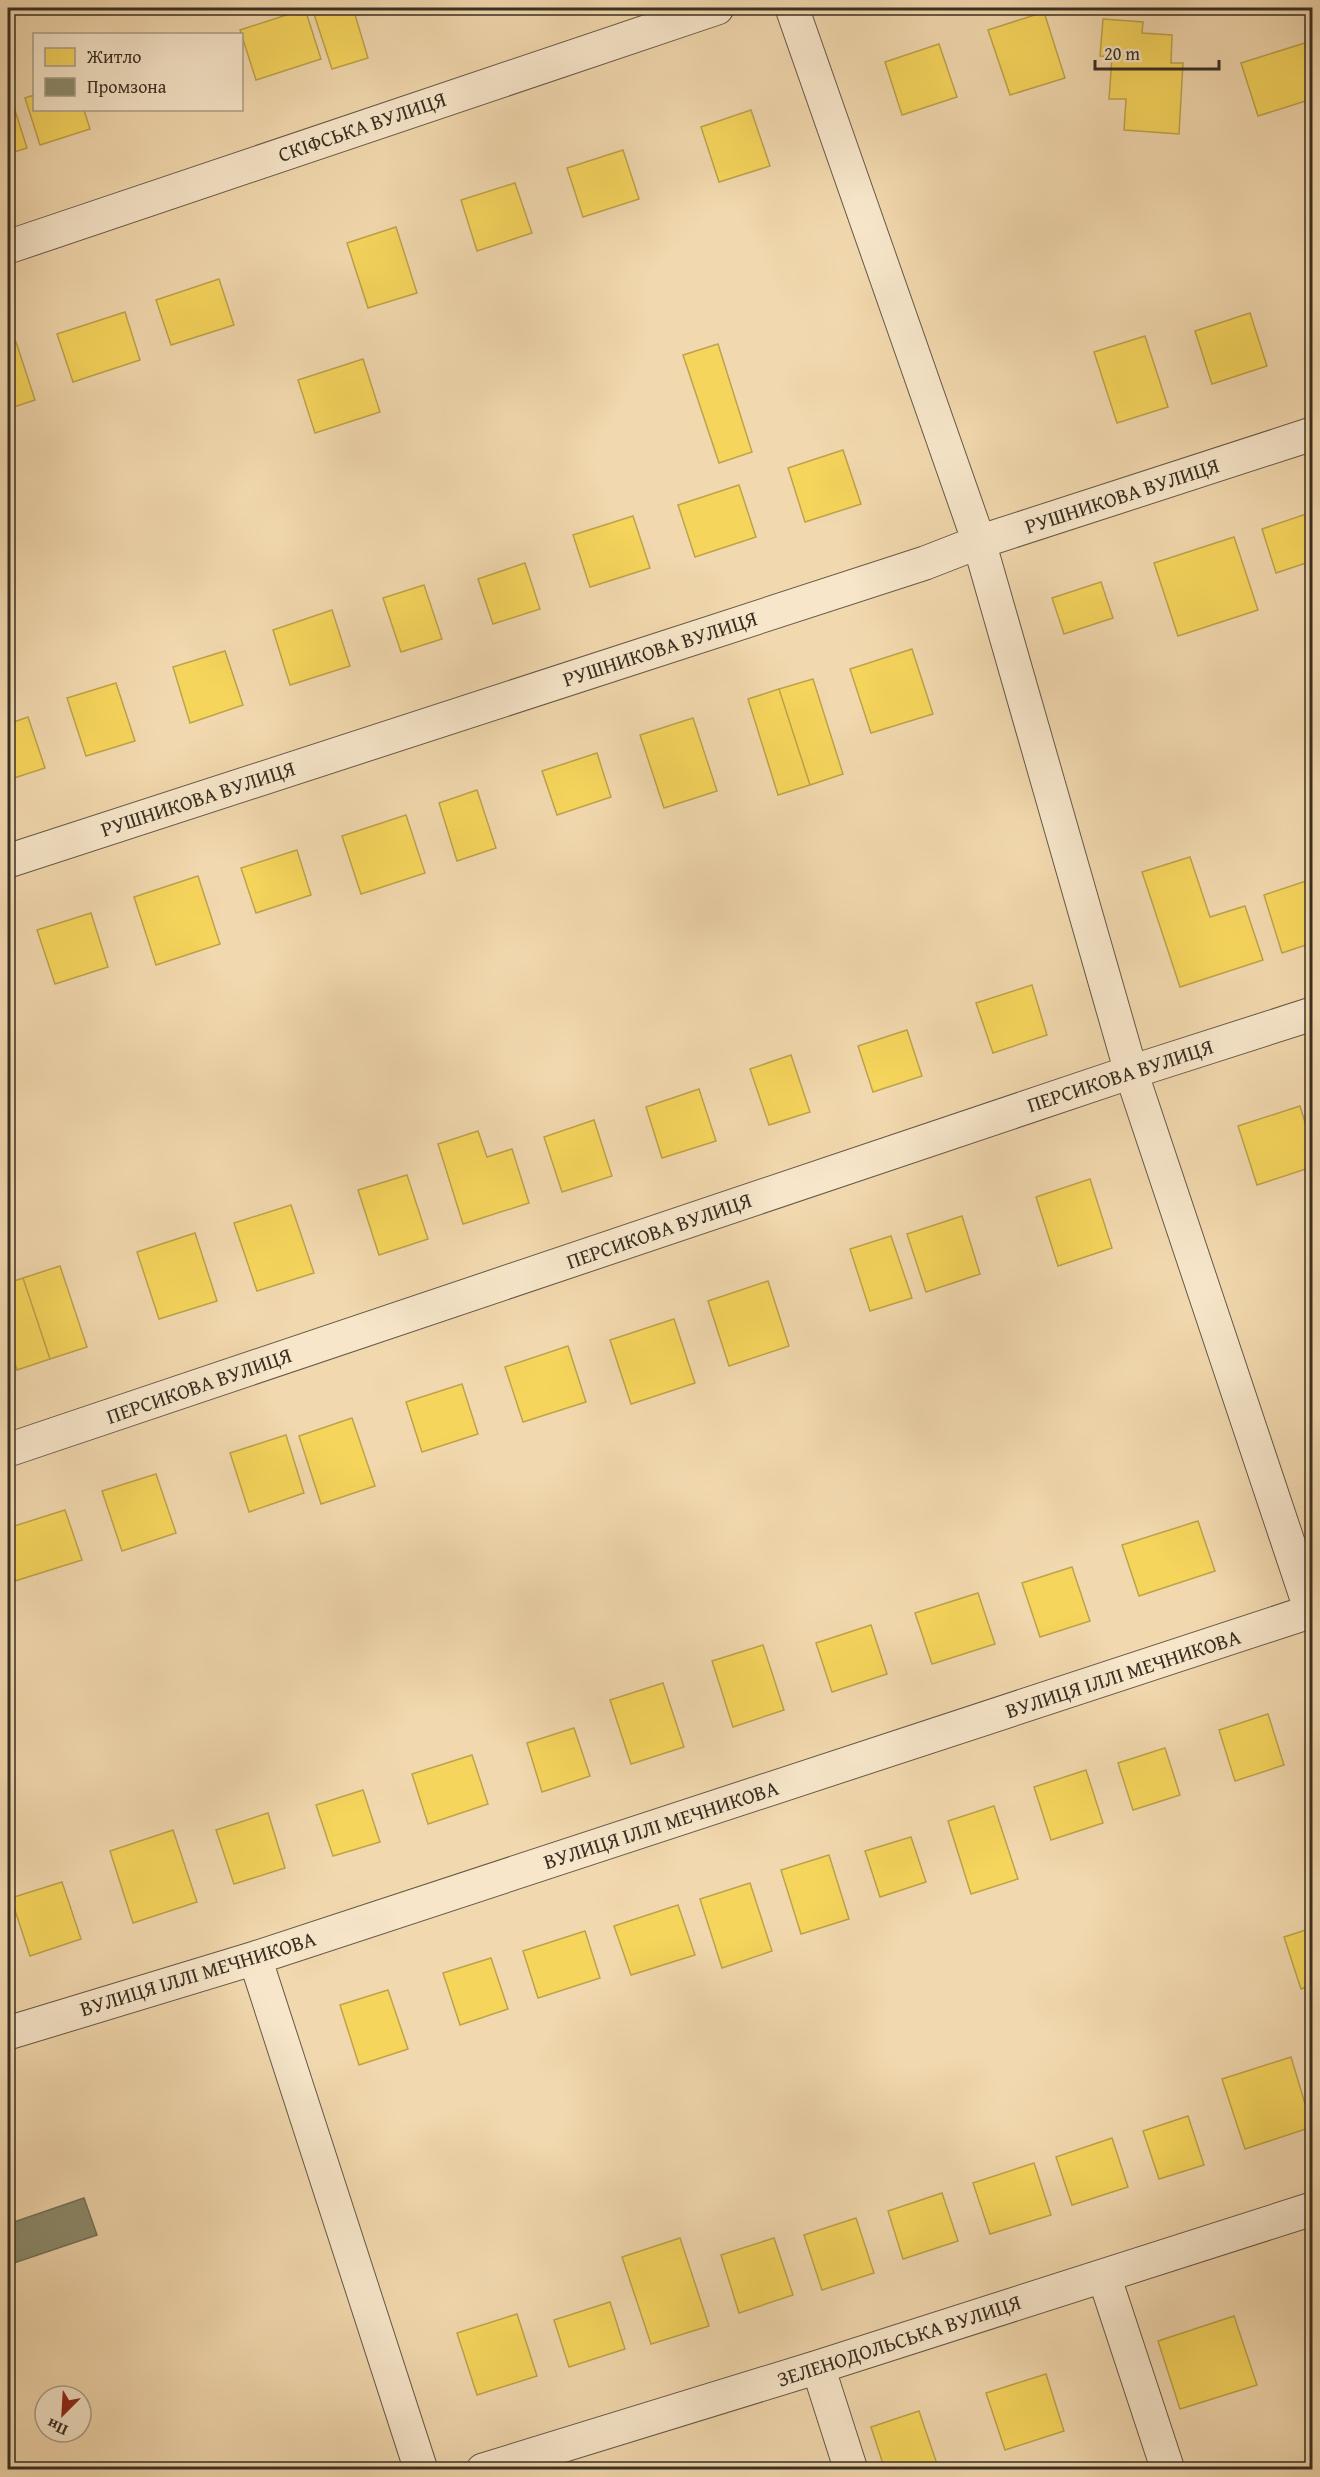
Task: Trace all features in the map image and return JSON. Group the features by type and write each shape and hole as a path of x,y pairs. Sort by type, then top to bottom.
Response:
{"street":[{"name":"СКІФСЬКА ВУЛИЦЯ","path":"8,247 717,8"},
{"path":"792,8 979,542 1131,1072 1312,1612"},
{"name":"РУШНИКОВА ВУЛИЦЯ","path":"8,861 903,570 979,542 1312,434"},
{"name":"ПЕРСИКОВА ВУЛИЦЯ","path":"8,1450 1131,1072 1312,1014"},
{"name":"ВУЛИЦЯ ІЛЛІ МЕЧНИКОВА","path":"8,2033 255,1958 1312,1612"},
{"path":"255,1958 422,2469"},
{"name":"ЗЕЛЕНОДОЛЬСЬКА ВУЛИЦЯ","path":"483,2469 818,2367 1312,2209"},
{"path":"1104,2276 1168,2469"},
{"path":"818,2367 851,2469"}],"building: Житло":[{"path":"312,8 353,8 368,58 332,69"},
{"path":"305,9 321,59 256,80 243,33 240,30"},
{"path":"1044,12 1065,78 1010,95 988,30"},
{"path":"1103,19 1143,22 1142,33 1172,35 1171,63 1183,63 1179,134 1124,130 1126,99 1109,99 1112,57 1100,56"},
{"path":"1308,42 1312,57 1312,99 1258,116 1241,63"},
{"path":"939,44 957,97 902,115 885,62"},
{"path":"33,95 33,111 84,111 90,129 40,145 25,98"},
{"path":"12,101 27,148 8,154 8,102"},
{"path":"751,110 770,166 719,182 701,127"},
{"path":"623,150 639,199 583,217 567,168"},
{"path":"515,183 532,233 477,251 461,200"},
{"path":"396,227 417,293 368,308 347,243"},
{"path":"219,279 234,325 171,345 156,300"},
{"path":"125,312 140,360 73,382 57,334"},
{"path":"1250,313 1267,366 1212,384 1195,331"},
{"path":"1145,336 1168,407 1117,423 1094,352"},
{"path":"16,342 35,400 8,409 8,345"},
{"path":"718,344 752,452 719,463 683,355"},
{"path":"363,359 380,412 315,433 298,380"},
{"path":"843,450 861,504 805,522 788,468"},
{"path":"739,485 756,537 695,557 678,505"},
{"path":"1312,512 1312,561 1276,573 1262,529"},
{"path":"633,516 650,568 590,587 573,535"},
{"path":"1234,537 1258,610 1178,636 1154,563"},
{"path":"525,563 540,609 493,624 478,579"},
{"path":"1101,582 1113,618 1064,634 1052,598"},
{"path":"424,585 442,639 401,652 383,598"},
{"path":"332,610 350,666 290,685 273,630"},
{"path":"912,649 933,714 871,733 850,669"},
{"path":"225,651 243,705 190,723 173,667"},
{"path":"813,679 843,774 810,785 779,689"},
{"path":"116,683 135,741 86,756 67,698"},
{"path":"779,689 810,785 778,795 748,699"},
{"path":"28,717 45,768 8,780 8,724"},
{"path":"693,718 717,791 664,808 640,735"},
{"path":"597,753 611,797 557,815 542,771"},
{"path":"477,790 496,848 457,861 439,803"},
{"path":"406,815 425,873 361,894 342,836"},
{"path":"297,850 311,895 256,913 241,868"},
{"path":"1190,857 1210,917 1245,906 1263,960 1180,987 1142,872"},
{"path":"198,876 220,944 156,965 134,897"},
{"path":"1312,879 1312,943 1282,953 1264,895"},
{"path":"91,913 108,967 55,984 37,930"},
{"path":"1032,985 1047,1035 993,1053 976,1003"},
{"path":"907,1030 922,1076 873,1092 858,1046"},
{"path":"791,1055 810,1112 769,1125 750,1069"},
{"path":"699,1089 716,1141 662,1158 646,1107"},
{"path":"1300,1106 1312,1145 1312,1167 1257,1185 1238,1126"},
{"path":"594,1120 612,1176 562,1192 544,1137"},
{"path":"478,1131 487,1157 512,1149 529,1203 463,1224 438,1144"},
{"path":"407,1175 428,1239 379,1255 358,1190"},
{"path":"1090,1179 1112,1248 1058,1266 1036,1197"},
{"path":"291,1205 314,1273 257,1291 234,1223"},
{"path":"962,1216 980,1274 926,1292 907,1234"},
{"path":"195,1233 217,1301 159,1319 137,1252"},
{"path":"891,1236 912,1298 870,1311 850,1249"},
{"path":"60,1266 87,1347 50,1359 23,1278"},
{"path":"23,1278 50,1359 17,1370 8,1342 8,1283"},
{"path":"768,1281 789,1346 729,1366 708,1301"},
{"path":"674,1319 695,1383 631,1404 610,1340"},
{"path":"568,1346 586,1402 523,1422 505,1367"},
{"path":"462,1384 478,1434 422,1452 406,1402"},
{"path":"352,1418 375,1486 321,1504 299,1436"},
{"path":"286,1435 304,1493 249,1512 230,1453"},
{"path":"156,1474 176,1533 122,1551 102,1491"},
{"path":"65,1510 82,1560 15,1581 8,1557 8,1528"},
{"path":"1198,1521 1215,1571 1139,1596 1122,1545"},
{"path":"1072,1567 1090,1621 1040,1637 1022,1583"},
{"path":"978,1593 995,1644 932,1664 915,1613"},
{"path":"871,1625 887,1674 832,1692 816,1643"},
{"path":"763,1645 784,1710 733,1727 712,1661"},
{"path":"663,1683 684,1747 631,1764 610,1700"},
{"path":"1268,1714 1284,1765 1235,1781 1219,1730"},
{"path":"574,1728 590,1776 542,1792 527,1743"},
{"path":"1165,1748 1180,1795 1133,1810 1118,1763"},
{"path":"472,1755 488,1804 428,1824 412,1774"},
{"path":"1086,1770 1103,1823 1051,1840 1034,1787"},
{"path":"363,1790 380,1842 333,1856 316,1805"},
{"path":"994,1806 1018,1879 971,1894 948,1821"},
{"path":"268,1813 285,1868 234,1884 216,1830"},
{"path":"173,1830 197,1902 133,1923 110,1851"},
{"path":"911,1837 926,1882 880,1897 865,1851"},
{"path":"829,1855 849,1919 801,1934 781,1870"},
{"path":"62,1882 81,1939 30,1956 11,1898"},
{"path":"750,1883 772,1951 722,1968 700,1899"},
{"path":"678,1905 695,1955 631,1975 614,1926"},
{"path":"1312,1928 1312,1985 1301,1989 1284,1937"},
{"path":"585,1931 600,1978 538,1998 523,1951"},
{"path":"491,1958 508,2009 460,2025 443,1973"},
{"path":"388,1990 408,2049 359,2065 340,2005"},
{"path":"1291,2057 1312,2127 1245,2149 1222,2079"},
{"path":"1188,2116 1204,2165 1159,2179 1143,2131"},
{"path":"1112,2138 1128,2187 1072,2205 1056,2157"},
{"path":"1034,2163 1051,2215 990,2234 973,2183"},
{"path":"942,2193 958,2241 903,2259 888,2211"},
{"path":"856,2218 874,2273 822,2290 804,2235"},
{"path":"680,2238 709,2326 651,2344 622,2257"},
{"path":"774,2238 793,2295 739,2313 721,2255"},
{"path":"610,2302 625,2349 569,2367 554,2320"},
{"path":"517,2314 537,2376 477,2395 457,2333"},
{"path":"1234,2316 1257,2385 1180,2409 1158,2341"},
{"path":"1046,2374 1064,2431 1005,2450 986,2393"},
{"path":"919,2411 937,2464 920,2470 885,2470 871,2427"}],"building: Промзона":[{"path":"84,2198 97,2235 8,2265 8,2224"}]}
